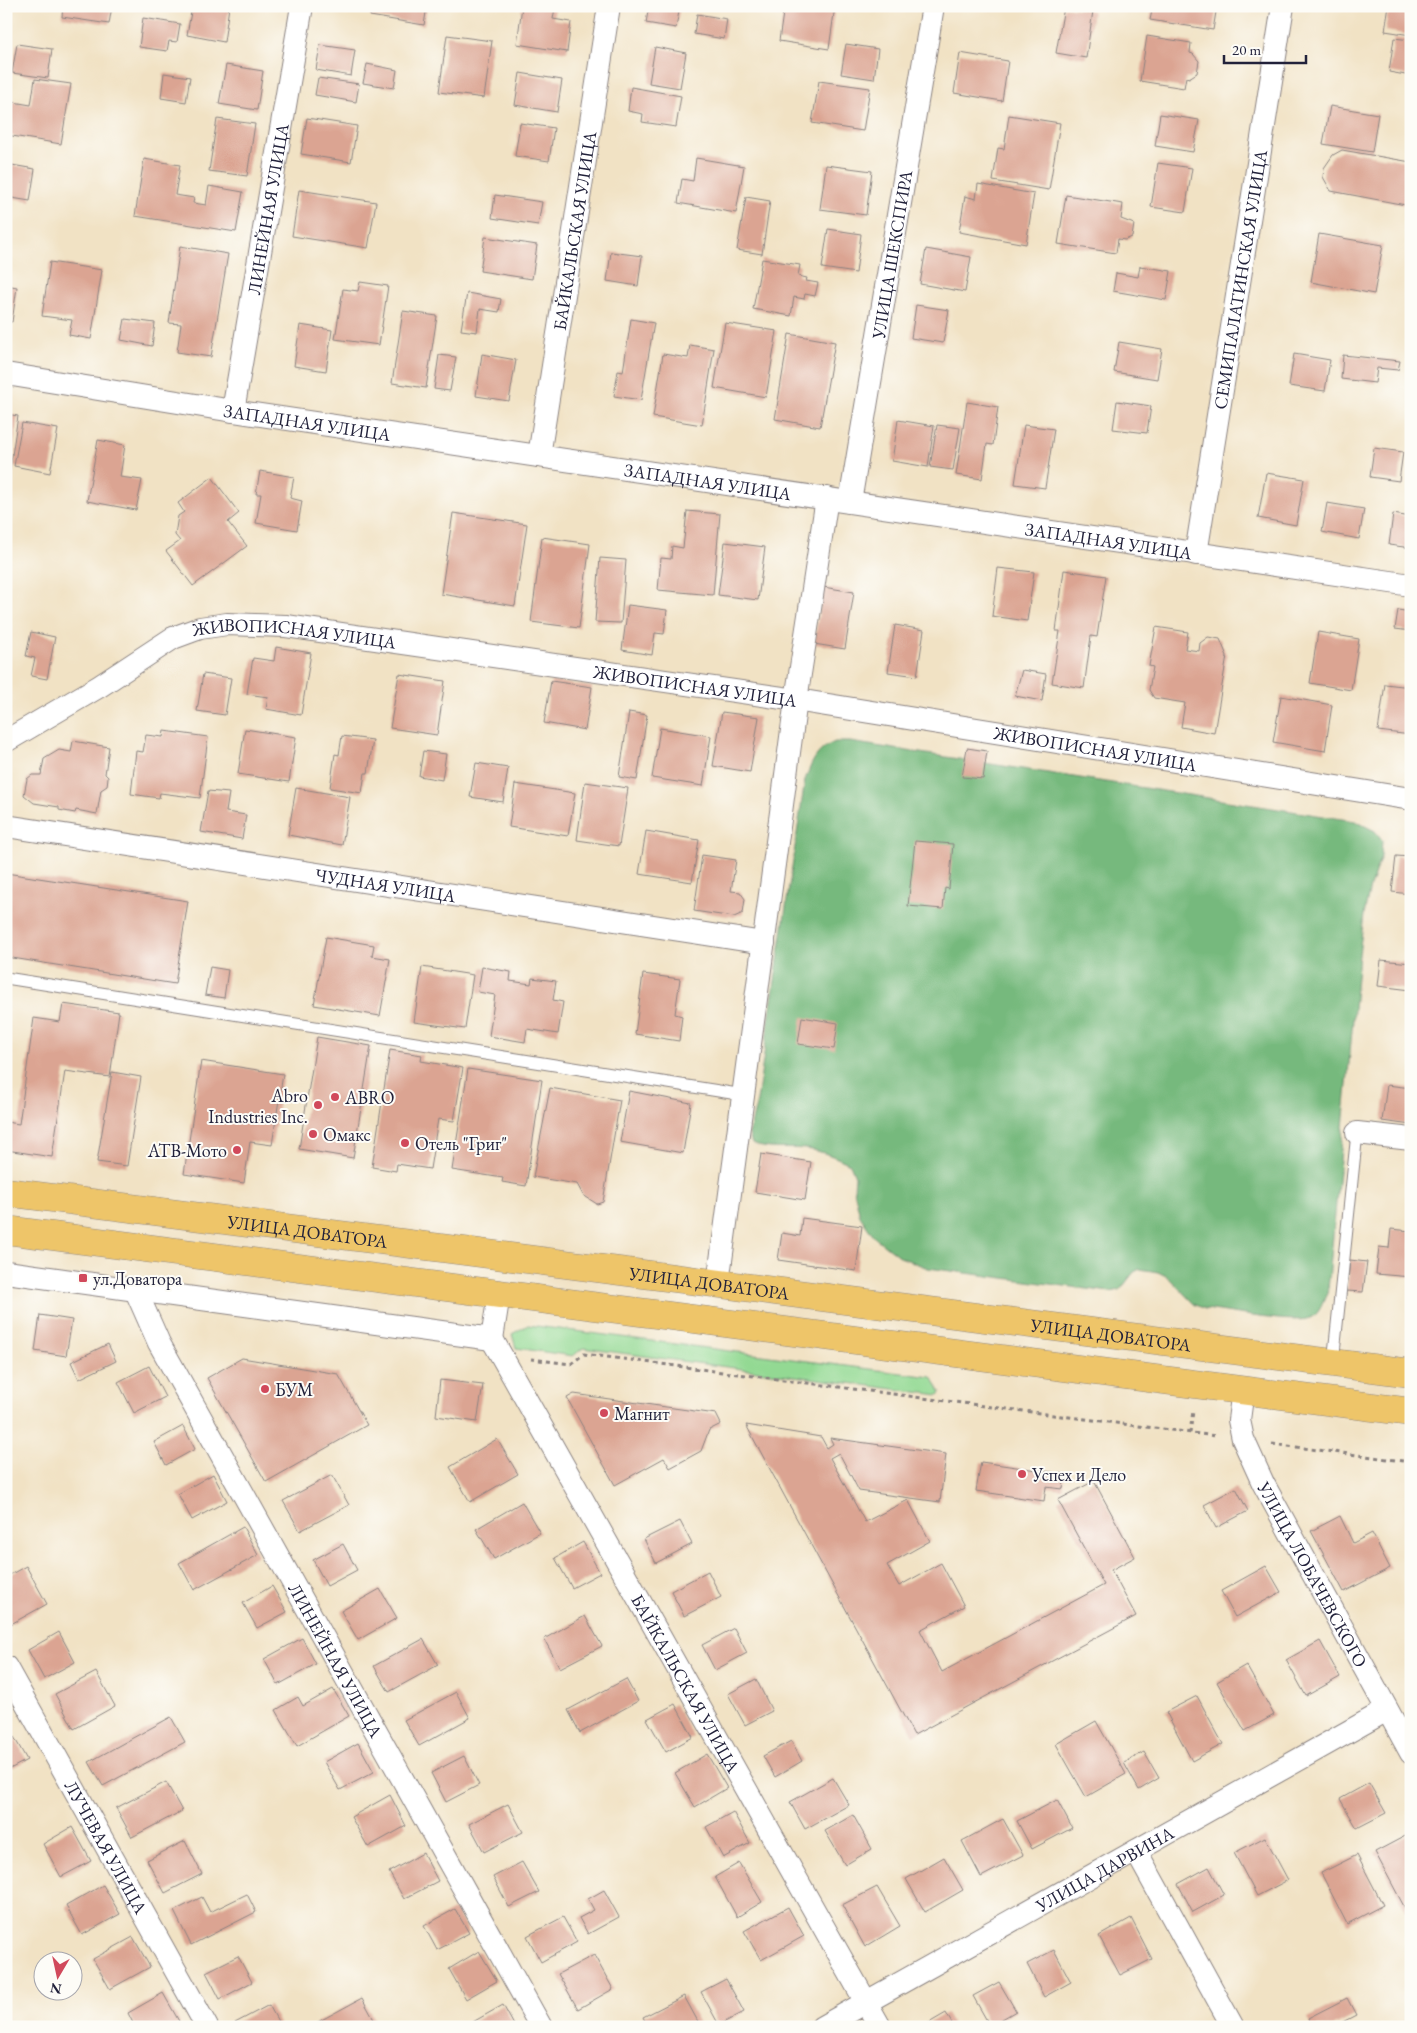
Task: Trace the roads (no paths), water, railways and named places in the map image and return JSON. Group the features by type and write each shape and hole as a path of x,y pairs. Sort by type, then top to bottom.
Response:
{"main road":[{"name":"УЛИЦА ДОВАТОРА","path":"6,1192 1411,1373"},
{"path":"6,1230 1411,1412"}],"street":[{"name":"ЛИНЕЙНАЯ УЛИЦА","path":"233,411 302,6"},
{"name":"БАЙКАЛЬСКАЯ УЛИЦА","path":"539,456 609,6"},
{"name":"УЛИЦА ШЕКСПИРА","path":"850,502 933,6"},
{"name":"СЕМИПАЛАТИНСКАЯ УЛИЦА","path":"1196,554 1282,6"},
{"name":"ЗАПАДНАЯ УЛИЦА","path":"6,374 233,411 1411,586"},
{"path":"718,1283 796,700 826,498"},
{"name":"ЖИВОПИСНАЯ УЛИЦА","path":"6,741 100,686 173,638 200,628 227,624 286,626 796,700 1411,799"},
{"name":"ЧУДНАЯ УЛИЦА","path":"6,826 764,943"},
{"path":"1356,1133 1411,1139"},
{"path":"6,1272 497,1347 499,1294"},
{"name":"ЛИНЕЙНАЯ УЛИЦА","path":"136,1291 159,1343 541,2027"},
{"name":"БАЙКАЛЬСКАЯ УЛИЦА","path":"497,1347 880,2027"},
{"name":"УЛИЦА ЛОБАЧЕВСКОГО","path":"1243,1390 1239,1420 1243,1440 1263,1483 1411,1753"},
{"name":"ЛУЧЕВАЯ УЛИЦА","path":"6,1668 207,2027"},
{"name":"УЛИЦА ДАРВИНА","path":"822,2027 1387,1710"},
{"path":"1136,1851 1233,2027"}],"lane":[{"path":"6,978 744,1095"},
{"path":"1333,1363 1356,1133"}],"place":[{"name":"ABRO","path":"335,1097"},
{"name":"Abro Industries Inc.","path":"318,1105"},
{"name":"Омакс","path":"313,1134"},
{"name":"Отель \"Григ\"","path":"405,1143"},
{"name":"АТВ-Мото","path":"237,1150"},
{"name":"ул.Доватора","path":"83,1278"},
{"name":"БУМ","path":"265,1389"},
{"name":"Магнит","path":"604,1413"},
{"name":"Успех и Дело","path":"1022,1474"}]}
